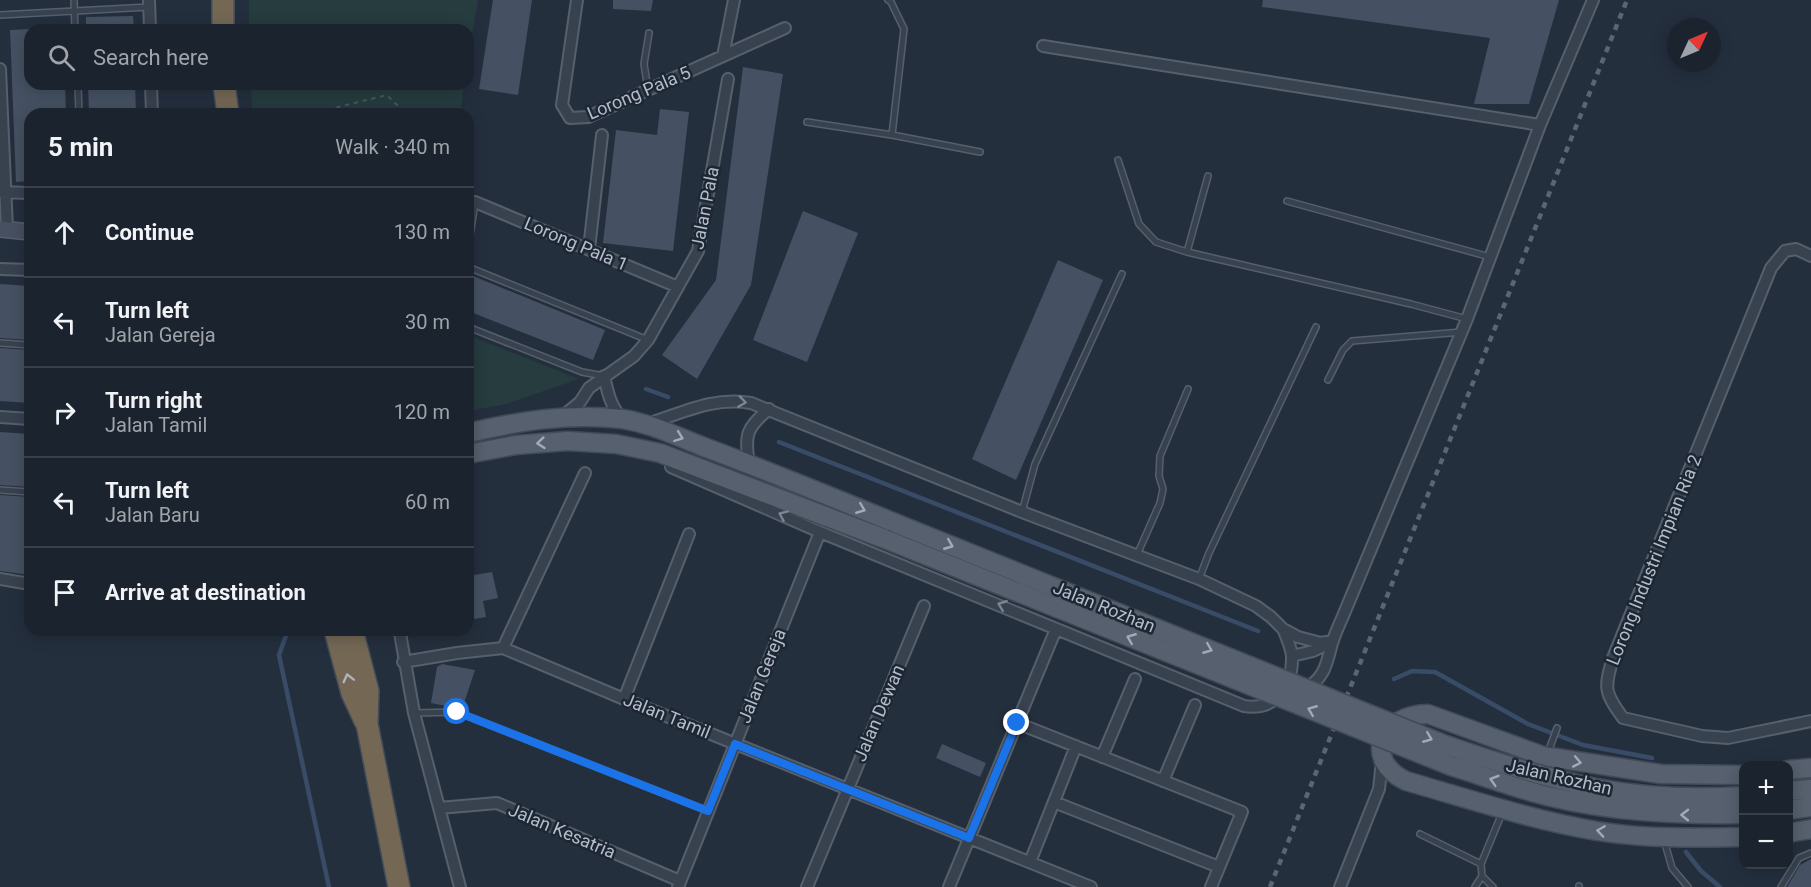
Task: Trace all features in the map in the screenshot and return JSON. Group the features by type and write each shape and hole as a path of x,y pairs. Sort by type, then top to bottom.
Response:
{"highway":[{"path":"223,0 224,24"},
{"path":"225,90 227,108"},
{"path":"337,636 352,693 367,724"},
{"path":"354,636 368,692 367,724 399,887"}],"main road":[{"name":"Jalan Rozhan","path":"474,432 518,421 561,417 623,419 646,425 749,463 1446,745 1502,764 1598,788 1709,798 1739,796"},
{"name":"Jalan Rozhan","path":"474,453 554,441 616,444 660,453 885,539 1451,766 1546,796 1593,806 1633,812 1681,815 1739,814"},
{"path":"1739,775 1661,774 1546,751 1428,714 1414,714 1390,726 1381,747 1382,760 1392,774 1406,781 1504,809 1596,831 1663,838 1739,837"},
{"path":"1793,770 1811,768"},
{"path":"1793,791 1811,789"},
{"path":"1793,809 1811,807"},
{"path":"1793,831 1811,829"}],"street":[{"name":"Lorong Pala 5","path":"577,0 562,105 570,118 588,117 785,28"},
{"path":"723,56 734,0"},
{"path":"616,444 702,479 820,532 1244,706 1256,708 1268,705 1280,695 1311,686 1320,678 1328,662 1333,642 1462,332 1540,125 1593,0"},
{"path":"149,3 150,24"},
{"path":"1043,46 1540,125"},
{"path":"0,69 3,230 24,232"},
{"name":"Jalan Pala","path":"561,417 580,402 589,388 634,356 648,340 698,251 729,79"},
{"path":"151,90 152,108"},
{"path":"589,249 602,135"},
{"path":"2,192 24,193"},
{"name":"Lorong Pala 1","path":"475,202 678,287"},
{"name":"Lorong Industri Impian Ria 2","path":"1811,256 1796,249 1785,251 1771,268 1613,658 1606,682 1610,700 1623,718 1702,736 1728,738 1811,721"},
{"path":"0,269 24,270"},
{"path":"604,376 613,409 623,419"},
{"path":"646,425 719,401 736,400 769,409 1022,512 1199,579 1256,606 1272,617 1283,629 1292,656 1290,672 1280,695"},
{"path":"749,463 747,435 751,426 769,409"},
{"path":"0,417 24,419"},
{"path":"503,648 585,473"},
{"name":"Jalan Gereja","path":"679,884 820,532"},
{"path":"624,699 689,534"},
{"path":"0,579 24,583"},
{"name":"Jalan Dewan","path":"807,887 924,606"},
{"path":"949,887 1056,629"},
{"path":"1283,629 1309,641 1333,642"},
{"path":"400,636 403,662 414,713 460,887"},
{"path":"1292,656 1333,642"},
{"name":"Jalan Tamil","path":"403,662 458,652 503,648 1084,886"},
{"path":"1102,757 1135,679"},
{"path":"1162,781 1195,705"},
{"path":"1017,723 1242,812 1211,887"},
{"path":"1029,862 1076,747"},
{"path":"1340,887 1379,789 1382,760"},
{"path":"1054,802 1219,867"},
{"name":"Jalan Kesatria","path":"439,808 497,803 679,884"}],"lane":[{"path":"74,0 75,24"},
{"path":"888,0 904,29 892,135"},
{"path":"0,15 74,12 149,3"},
{"path":"648,90 644,64 650,33"},
{"path":"78,90 79,108"},
{"path":"807,122 980,152"},
{"path":"1118,160 1139,224 1156,243 1467,319"},
{"path":"1187,252 1209,176"},
{"path":"1287,201 1490,257"},
{"path":"474,209 475,202"},
{"path":"474,269 648,340"},
{"path":"1022,512 1035,464 1122,274"},
{"path":"1199,579 1209,553 1316,327"},
{"path":"474,329 582,372 604,376"},
{"path":"1328,380 1343,350 1352,341 1462,332"},
{"path":"0,343 24,345"},
{"path":"1136,556 1160,503 1163,489 1158,476 1160,456 1188,389"},
{"path":"0,490 24,492"},
{"path":"414,713 457,712 708,811"},
{"path":"1546,751 1557,728"},
{"path":"1475,887 1482,876 1481,864 1504,809"},
{"path":"1420,834 1481,864"},
{"path":"1663,838 1672,868 1688,887"},
{"path":"1781,887 1799,858 1811,853"},
{"path":"1482,876 1493,887"}],"path":[{"path":"334,108 387,95 399,108"}],"green space":[{"path":"249,0 478,0 474,24 249,24"},
{"path":"251,90 463,90 461,108 252,108"},
{"path":"474,337 579,379 506,404 474,410"}],"building":[{"path":"493,0 532,0 518,95 479,89"},
{"path":"613,0 653,0 651,11 613,9"},
{"path":"1263,0 1559,0 1529,104 1474,104 1490,38 1262,7"},
{"path":"133,16 134,24 86,24 86,17"},
{"path":"24,29 24,90 65,90 66,108 24,108 24,181 16,182 10,30"},
{"path":"743,67 783,74 751,285 697,379 662,355 716,280"},
{"path":"88,90 135,90 136,108 89,108"},
{"path":"660,109 689,112 673,251 603,243 616,130 657,135"},
{"path":"803,211 858,233 807,362 753,340"},
{"path":"1058,260 1103,280 1016,480 972,459"},
{"path":"474,276 605,330 593,360 474,313"},
{"path":"0,284 24,286 24,340 0,338"},
{"path":"0,348 24,350 24,403 0,401"},
{"path":"0,432 24,434 24,487 0,485"},
{"path":"0,495 24,497 24,574 0,571"},
{"path":"492,572 498,598 483,601 486,617 474,619 474,575"},
{"path":"442,664 475,670 462,709 431,703 437,667"},
{"path":"942,744 986,763 980,777 936,758"},
{"path":"1811,859 1811,887 1787,887 1800,865"}],"waterway":[{"path":"646,389 668,397"},
{"path":"779,442 1258,631"},
{"path":"286,636 279,655 329,887"},
{"path":"1394,679 1412,671 1435,672 1528,724 1583,745 1652,758"},
{"path":"1686,852 1701,871 1720,887"}],"railway":[{"path":"1270,887 1627,0"}],"route":[{"path":"457,712 708,811 735,744 969,838 1017,723"}]}
